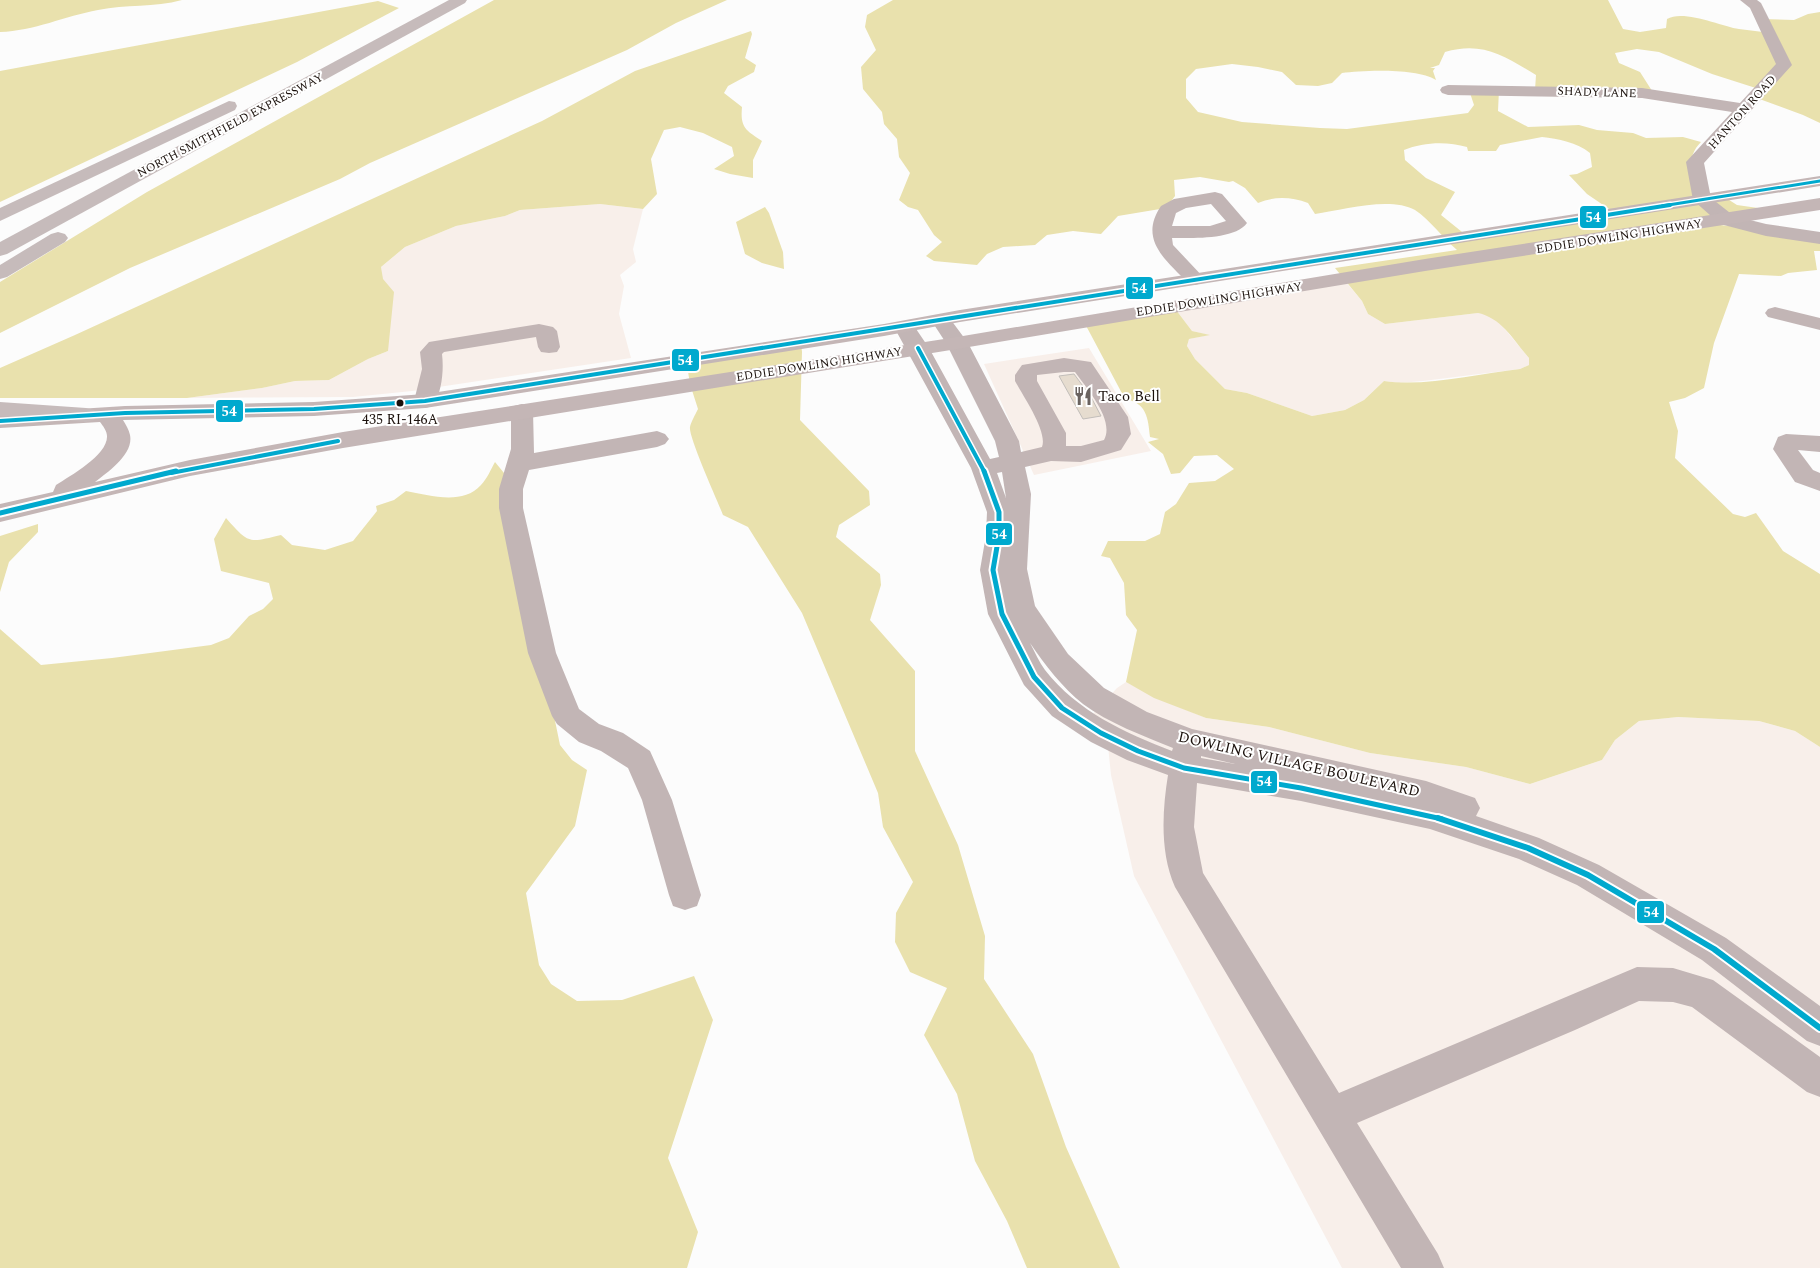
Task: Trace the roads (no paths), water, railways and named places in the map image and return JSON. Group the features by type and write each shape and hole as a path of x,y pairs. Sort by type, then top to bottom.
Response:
{"highway":[{"name":"NORTH SMITHFIELD EXPRESSWAY","path":"0,232 432,0"},
{"name":"NORTH SMITHFIELD EXPRESSWAY","path":"0,250 460,0"},
{"path":"0,274 247,125 308,83"},
{"path":"0,215 276,84"},
{"path":"0,409 96,414"}],"main road":[{"name":"EDDIE DOWLING HIGHWAY","path":"949,331 1195,279 1820,181"},
{"name":"EDDIE DOWLING HIGHWAY","path":"0,421 96,414 314,409 424,401 911,337 1425,265 1727,220 1820,204"},
{"name":"EDDIE DOWLING HIGHWAY","path":"0,513 54,499 242,458 522,411 911,337"},
{"path":"54,499 93,472 119,442 116,429 96,414"}],"street":[{"name":"HANTON ROAD","path":"1702,200 1695,162 1746,110 1784,65 1756,6 1747,0"},
{"name":"SHADY LANE","path":"1448,90 1642,93 1746,110"},
{"path":"1702,200 1727,220 1766,230 1820,238"},
{"path":"1161,232 1164,246 1195,279"},
{"path":"1775,313 1820,324"},
{"path":"424,401 433,368 431,352 437,347 539,330 546,331 549,347"},
{"name":"DOWLING VILLAGE BOULEVARD","path":"949,331 1006,441 1012,462 1019,494 1014,569 1022,608 1058,662 1094,696 1137,720 1186,754 1301,788 1430,815 1528,848 1588,875 1714,949 1820,1028"},
{"name":"DOWLING VILLAGE BOULEVARD","path":"911,337 983,468 999,512 999,535 993,570 1002,614 1034,677 1062,708 1101,732 1138,750 1186,754 1426,794 1581,854 1719,935 1820,1006"},
{"path":"983,468 1051,453 1081,454 1113,445 1119,434 1118,417 1083,367 1074,364 1030,370 1026,375 1026,381 1054,434 1055,444 1051,453"},
{"path":"522,411 523,450 511,489 511,508 542,653 567,716 589,733 612,742 639,760 657,800 685,895"},
{"path":"520,464 658,439"},
{"path":"1820,444 1786,442 1785,449 1804,476 1820,483"},
{"path":"1186,754 1178,827 1187,877 1424,1268"},
{"path":"1331,1115 1562,1018 1637,984 1673,986 1701,992 1820,1079"}],"place":[{"name":"Taco Bell","path":"1083,396"},
{"name":"435 RI-146A","path":"400,403"}]}
